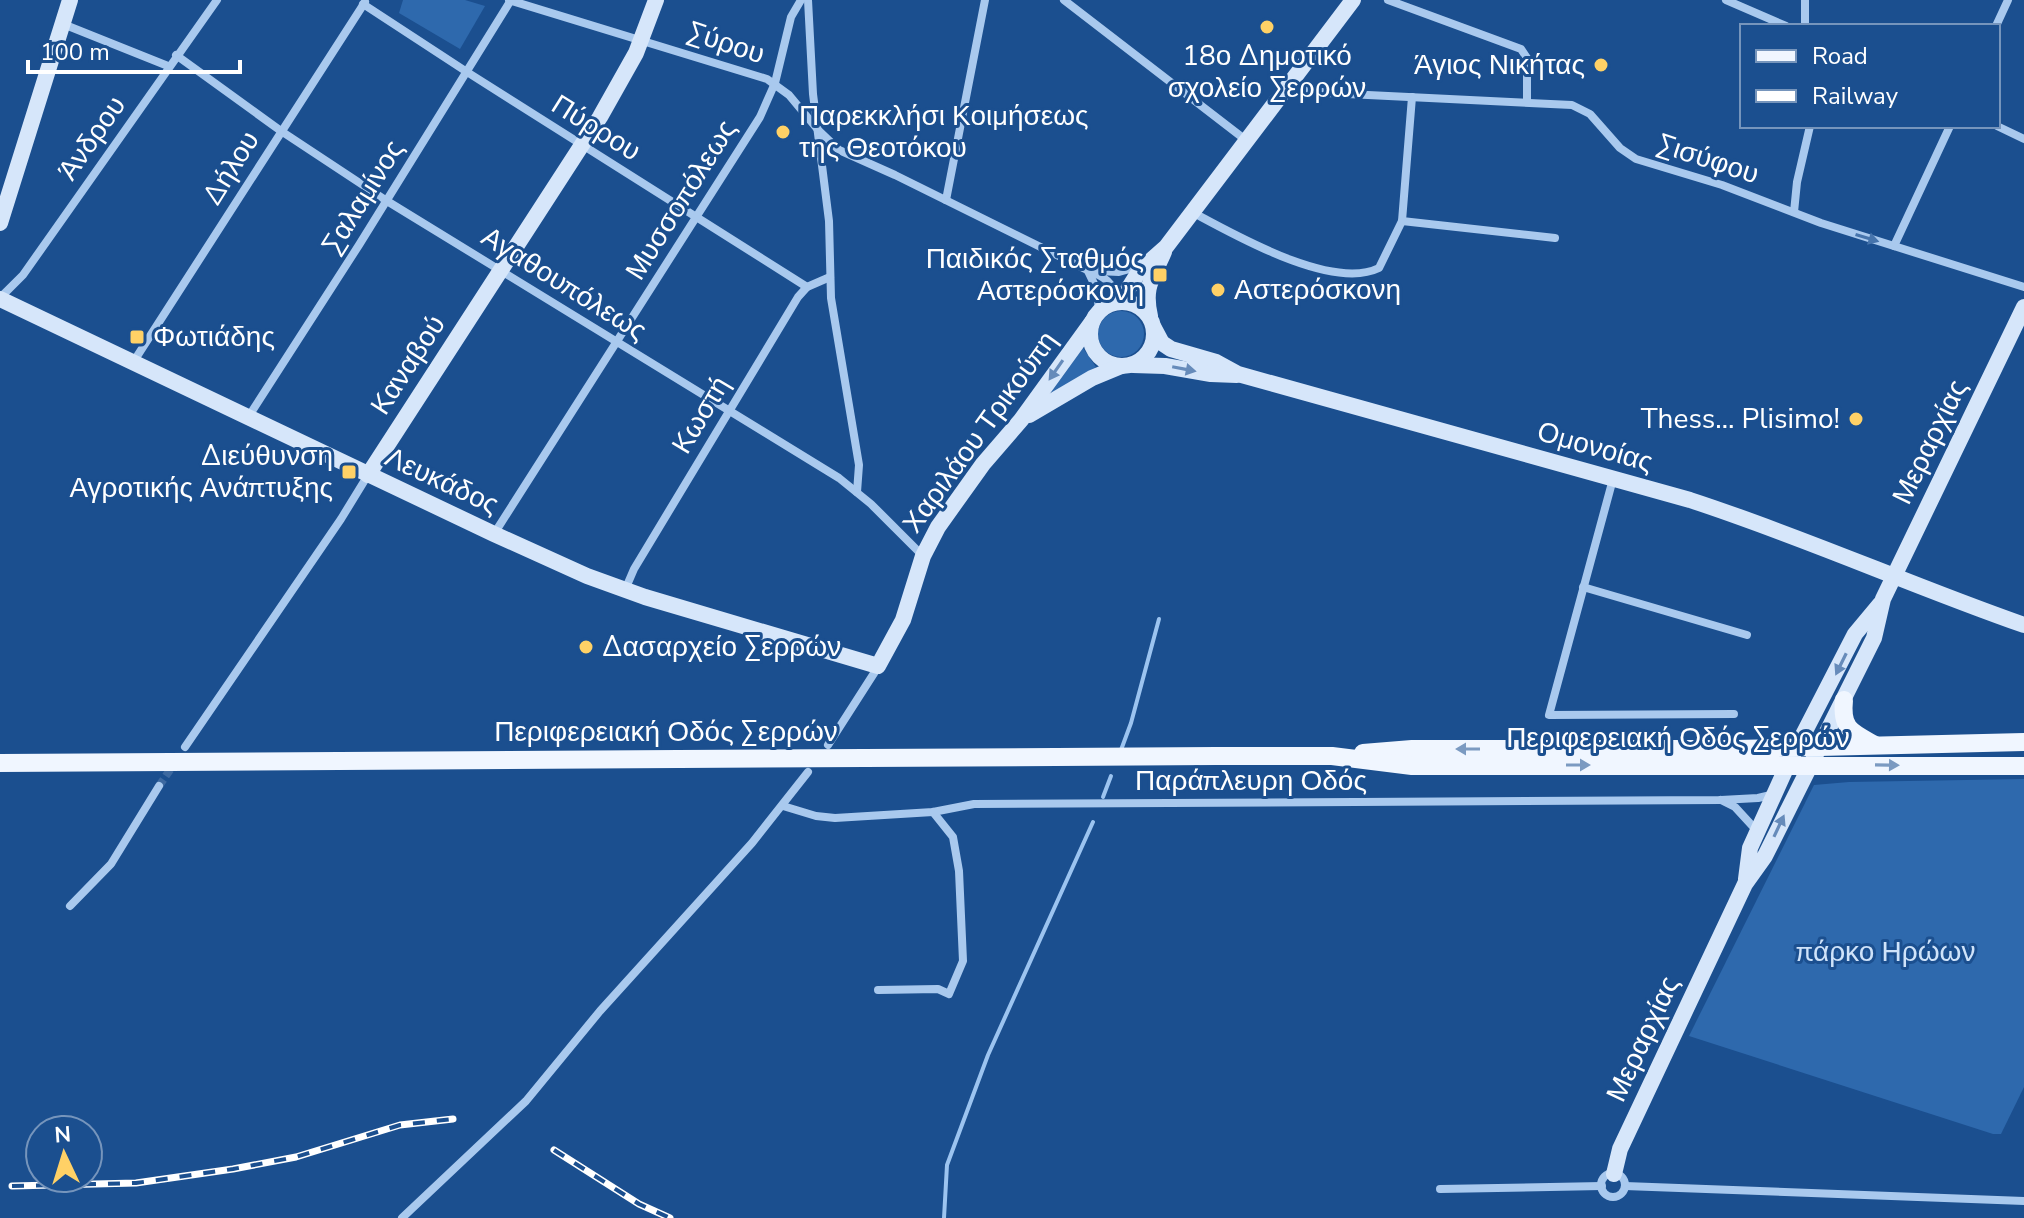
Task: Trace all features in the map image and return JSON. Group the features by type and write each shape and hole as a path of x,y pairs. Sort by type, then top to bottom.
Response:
{"main road":[{"path":"1844,700 1842,715 1846,725 1852,732 1877,746"},
{"name":"Περιφερειακή Οδός Σερρών","path":"0,763 1332,756 1412,766 1793,756 1819,747 2024,742"},
{"name":"Περιφερειακή Οδός Σερρών","path":"1793,756 1809,765 2024,766"}],"street":[{"path":"0,223 70,0"},
{"name":"Άνδρου","path":"0,298 23,275 217,0"},
{"name":"Σύρου","path":"510,0 748,72 775,83 797,103 819,131"},
{"name":"Σαλαμίνος","path":"249,416 387,201 510,0"},
{"name":"Καναβού","path":"185,747 341,519 583,146 642,40 656,0"},
{"name":"Μυσσοπόλεως","path":"494,534 760,117 775,83 791,17 801,0"},
{"path":"808,0 812,85 829,210 830,277 835,327 859,465 857,492"},
{"path":"946,200 985,0"},
{"path":"1064,0 1247,142"},
{"path":"1021,420 1092,378 1139,361 1152,347 1148,286 1166,247 1353,0"},
{"path":"1388,0 1521,49 1527,58 1527,102"},
{"path":"1726,0 1781,24"},
{"path":"1805,0 1805,24"},
{"path":"1997,24 2008,0"},
{"name":"Πύρρου","path":"364,2 467,72 807,287"},
{"name":"Δήλου","path":"134,361 364,2"},
{"path":"63,24 168,66"},
{"name":"Αγαθουπόλεως","path":"176,55 281,131 387,201 857,492 923,556"},
{"name":"Σισύφου","path":"1293,80 1317,92 1580,107 1636,159 2024,287"},
{"path":"1192,212 1312,269 1366,273 1379,268 1402,221 1412,97"},
{"path":"2000,127 2024,139"},
{"path":"1794,212 1797,182 1810,128"},
{"path":"1894,246 1949,128"},
{"path":"819,131 839,150 1103,275 1116,292 1118,302"},
{"path":"1402,221 1555,238"},
{"path":"1096,316 1118,302 1148,262 1166,247"},
{"path":"1087,270 1119,272 1148,262"},
{"path":"1087,270 1097,290 1096,316 1090,332 1095,351 1102,359 1125,366 1165,366 1211,374 1238,374"},
{"path":"807,287 830,277"},
{"name":"Κωστή","path":"624,591 634,569 798,297 807,287"},
{"name":"Λευκάδος","path":"0,298 368,475 624,591 878,666"},
{"path":"1118,302 1141,307 1152,324"},
{"name":"Μεραρχίας","path":"1745,884 1750,848 1793,756 1855,634 1883,599 2024,307"},
{"name":"Χαριλάου Τρικούπη","path":"828,745 903,620 923,556 948,511 1021,420 1096,316"},
{"name":"Ομονοίας","path":"1152,324 1162,343 1171,349 1216,362 1238,374 1613,478 1752,520 2024,625"},
{"path":"1613,478 1549,715 1734,714"},
{"path":"1583,587 1747,635"},
{"name":"Μεραρχίας","path":"1619,1180 1620,1149 1745,884 1765,856 1874,638 1883,599"},
{"path":"402,1218 526,1101 600,1011 783,806 808,772"},
{"path":"70,906 111,864 159,786"},
{"name":"Παράπλευρη Οδός","path":"783,806 835,818 933,812 974,804 1721,800 1775,794"},
{"path":"1721,800 1735,807 1758,832"},
{"path":"878,990 938,989 949,994 963,961 959,871 953,837 933,812"},
{"path":"1619,1180 1622,1193 1615,1197 1608,1196 1602,1186 1604,1179 2024,1201"},
{"path":"1440,1189 1602,1186"}],"green space":[{"path":"403,0 465,0 485,6 460,49 399,13"},
{"path":"1121,311 1137,318 1144,334 1137,350 1121,357 1105,350 1098,334 1105,318"},
{"path":"1083,348 1096,367 1052,393 1052,391"},
{"name":"πάρκο Ηρώων","path":"2024,779 2024,1087 2001,1134 1689,1036 1814,785"}],"waterway":[{"path":"1121,750 1159,619"},
{"path":"1103,797 1111,776"},
{"path":"944,1218 947,1165 988,1055 1093,822"}],"tunnel":[{"path":"159,786 174,764"}],"railway":[{"path":"12,1186 136,1183 233,1169 296,1157 400,1125 453,1119"},
{"path":"554,1150 639,1204 670,1218"}],"place":[{"name":"18ο Δημοτικό σχολείο Σερρών","path":"1267,27"},
{"name":"Άγιος Νικήτας","path":"1601,65"},
{"name":"Παρεκκλήσι Κοιμήσεως της Θεοτόκου","path":"783,132"},
{"name":"Παιδικός Σταθμός Αστερόσκονη","path":"1160,275"},
{"name":"Αστερόσκονη","path":"1218,290"},
{"name":"Φωτιάδης","path":"137,337"},
{"name":"Thess… Plisimo!","path":"1856,419"},
{"name":"Διεύθυνση Αγροτικής Ανάπτυξης","path":"349,472"},
{"name":"Δασαρχείο Σερρών","path":"586,647"}]}
